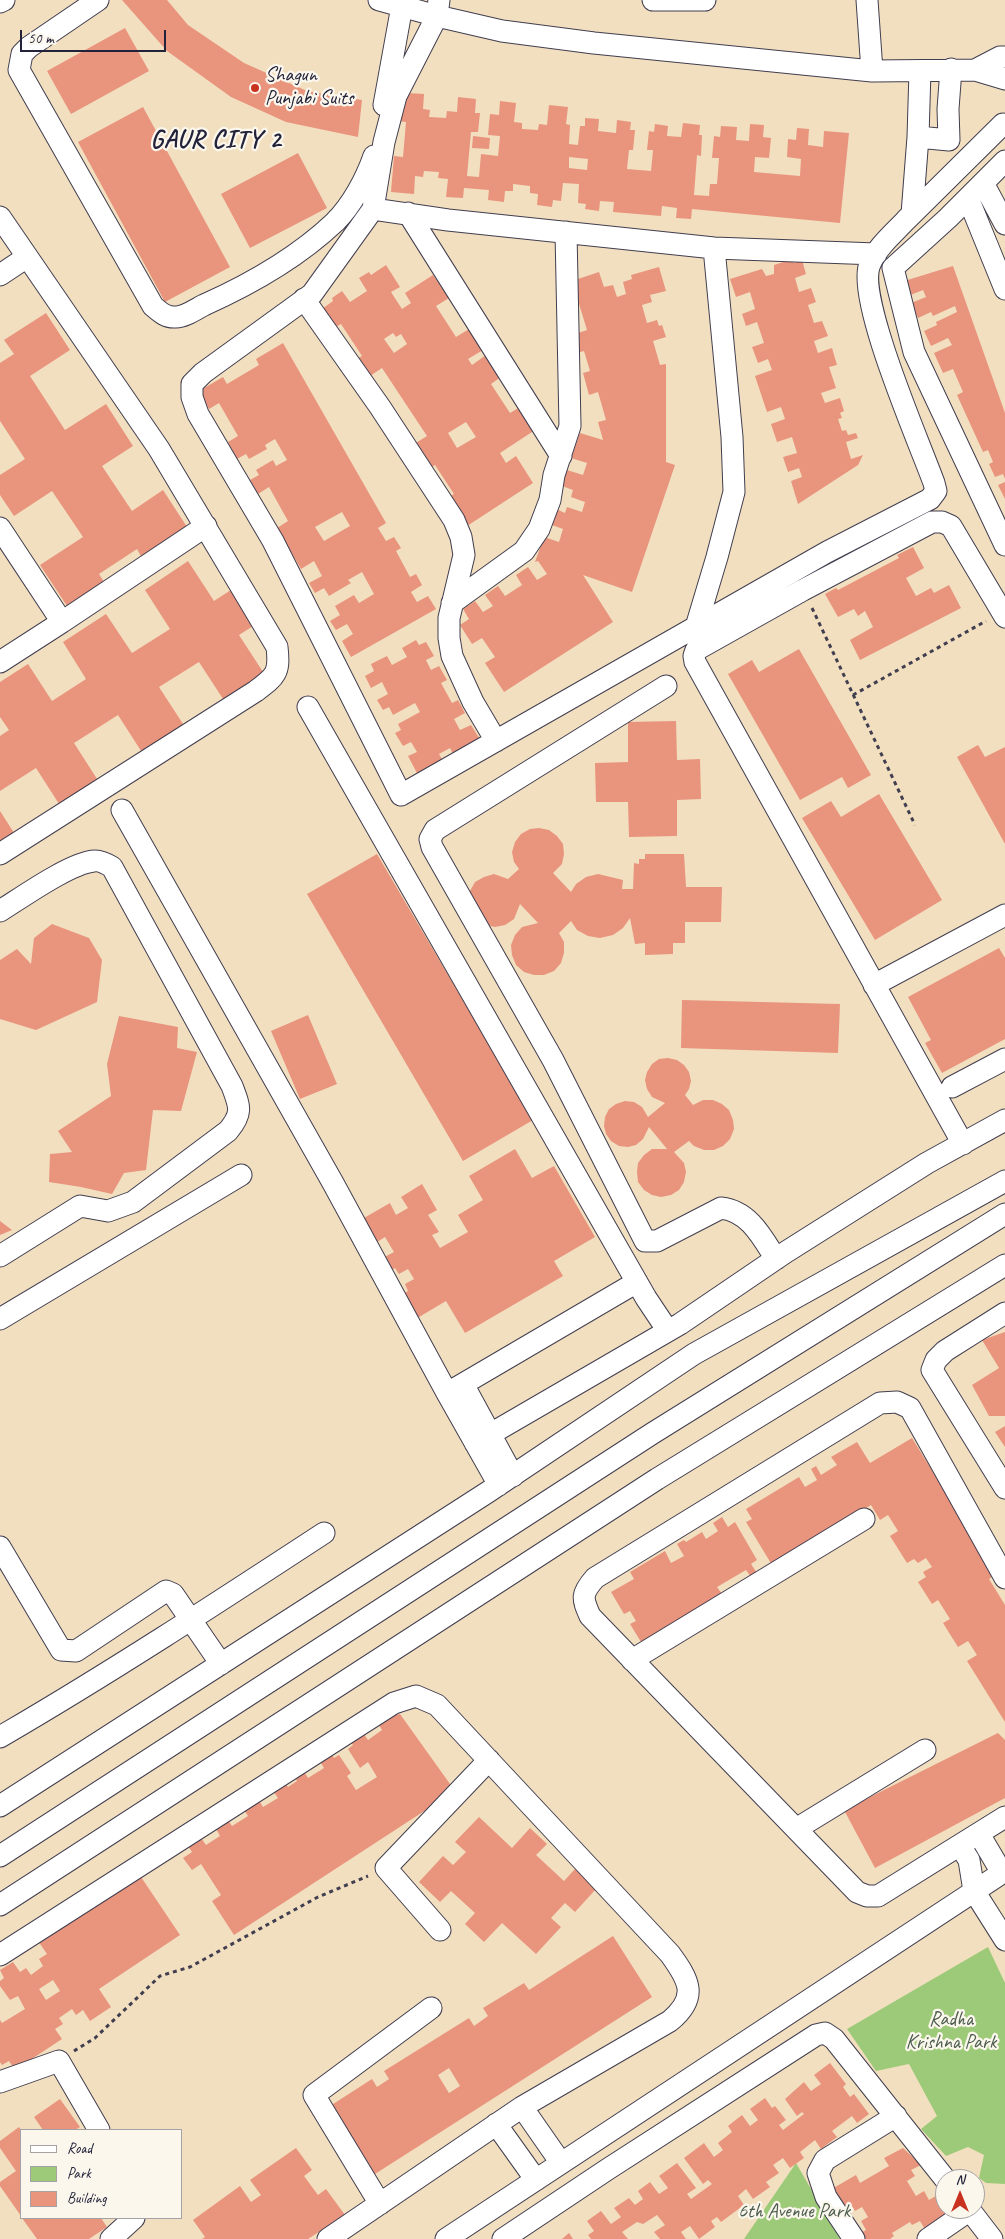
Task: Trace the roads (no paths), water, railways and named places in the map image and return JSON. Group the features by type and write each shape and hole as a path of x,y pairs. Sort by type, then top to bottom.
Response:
{"street":[{"path":"0,2 4,0"},
{"path":"98,0 22,54 20,70 153,306 162,314 178,317 251,283 301,249 336,221 357,192 368,171 377,147 402,6"},
{"path":"379,0 402,6 438,8 502,31 594,43 872,71 975,70 1005,79"},
{"path":"653,0 705,0"},
{"path":"867,0 872,71"},
{"path":"438,8 396,96 384,142 373,209 312,294 203,373 192,384 192,397 198,414 272,541 401,795 827,552 930,499 936,491 934,483 882,343 872,309 866,276 870,263 876,254 912,214 1003,124"},
{"path":"975,70 1000,57 1005,57"},
{"path":"918,138 949,140 951,69"},
{"path":"912,214 918,138 920,71"},
{"path":"1005,161 892,268 914,352 1005,545"},
{"path":"983,183 1005,224"},
{"path":"968,198 1005,289"},
{"path":"373,209 448,220 714,248 876,254"},
{"path":"408,213 561,456"},
{"path":"0,217 159,449 277,647 279,665 274,677 0,854"},
{"path":"452,603 524,551 540,530 550,500 554,475 570,426 566,232"},
{"path":"696,627 734,492 732,437 714,248"},
{"path":"0,275 27,257"},
{"path":"304,299 380,407 454,520 461,537 464,555 449,618 449,638 452,656 473,702 496,741"},
{"path":"964,1144 700,671 694,656 696,650 803,590 932,522 942,522 951,526 1004,615"},
{"path":"0,662 206,526"},
{"path":"0,528 62,622"},
{"path":"666,686 436,830 430,839 432,847 554,1060 645,1240 658,1241 721,1208 728,1209 755,1225 776,1259"},
{"path":"308,707 637,1282 694,1354"},
{"path":"122,810 333,1183 455,1388 506,1480"},
{"path":"0,912 52,878 76,867 94,861 112,867 232,1086 240,1108 237,1120 228,1131 133,1202 108,1212 80,1206 0,1256"},
{"path":"874,985 1005,915"},
{"path":"952,1088 1005,1059"},
{"path":"483,1439 674,1327 776,1259 927,1163 1005,1120"},
{"path":"0,1319 241,1175"},
{"path":"0,1806 506,1480 694,1354 1005,1181"},
{"path":"0,1856 653,1433 1005,1214"},
{"path":"0,1905 657,1479 1005,1265"},
{"path":"455,1388 637,1282"},
{"path":"1005,1313 945,1351 936,1360 932,1370 1005,1488"},
{"path":"1005,1578 910,1408 897,1402 880,1403 595,1578 586,1588 583,1600 590,1616 857,1892 867,1896 878,1896 1005,1818"},
{"path":"632,1660 864,1519"},
{"path":"0,1737 76,1693 324,1533"},
{"path":"0,1547 61,1650 76,1651 166,1591 173,1594 221,1664"},
{"path":"0,1955 394,1703 416,1696 437,1705 670,1954 685,1976 689,1992 683,2010 670,2021 522,2107 328,2239"},
{"path":"796,1829 925,1750"},
{"path":"440,1930 386,1868 489,1760"},
{"path":"446,2239 1003,1872 979,1834"},
{"path":"960,1846 969,1860 974,1891 1005,1940"},
{"path":"380,2204 314,2095 431,2008"},
{"path":"503,2239 590,2182 608,2168 816,2034 825,2033 834,2039 937,2169"},
{"path":"0,2082 59,2061 98,2129"},
{"path":"522,2107 574,2154 590,2182"},
{"path":"854,2239 826,2197 818,2173 825,2160 896,2116"},
{"path":"496,2124 536,2180"},
{"path":"574,2154 608,2168"},
{"path":"111,2239 133,2219"},
{"path":"928,2239 956,2219"},
{"path":"976,2219 992,2239"}],"place":[{"name":"Shagun Punjabi Suits","path":"255,88"}],"district":[{"name":"GAUR CITY 2","path":"216,140"}],"park label":[{"name":"Radha Krishna Park","path":"951,2032"},
{"name":"6th Avenue Park","path":"794,2212"}]}
